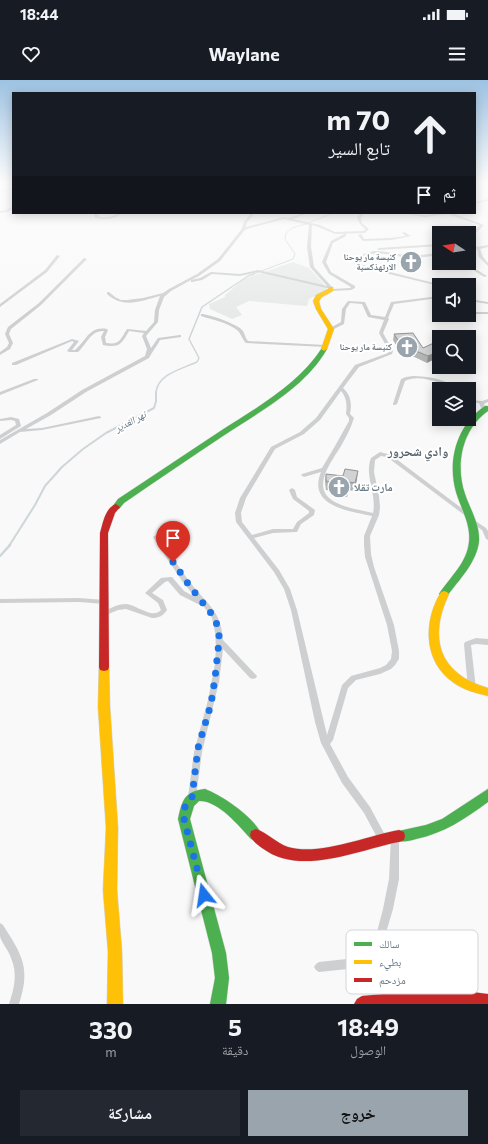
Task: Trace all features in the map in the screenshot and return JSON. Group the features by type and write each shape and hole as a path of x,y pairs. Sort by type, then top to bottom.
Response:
{"street":[{"path":"108,293 115,300 128,301 165,294 219,260 244,226"},
{"path":"243,230 255,226"},
{"path":"310,226 309,247 312,267 331,289"},
{"path":"314,226 338,233 365,232"},
{"path":"364,226 367,229 365,232"},
{"path":"182,284 200,279 211,273 240,275 262,271 331,289 351,289 354,287 336,277 328,270 324,262 327,251 332,242 342,236 360,235 365,232"},
{"path":"360,235 363,240 377,240 408,236 404,233"},
{"path":"432,245 379,249 362,256 355,263 369,268 432,283"},
{"path":"488,246 478,248 481,257 488,265"},
{"path":"371,252 409,257 432,255"},
{"path":"0,306 46,271 58,256"},
{"path":"0,354 9,348 11,342 7,334 9,328 40,304 85,259"},
{"path":"475,270 485,276"},
{"path":"331,289 316,298 316,305 332,329"},
{"path":"150,352 144,336 156,322 159,304 165,294"},
{"path":"382,838 367,810 344,780 326,743 319,722 294,610 287,589 276,571 239,522 238,513 243,498 270,452 277,445 302,433 318,419 357,366 390,354 390,348 381,333 392,303 432,298"},
{"path":"476,301 488,303"},
{"path":"115,1004 115,952 110,890 112,828 104,707 104,533 109,518 115,506 280,394 315,364 322,356 332,329 343,323 344,309 348,302 364,303 369,316 387,319"},
{"path":"476,313 488,313"},
{"path":"202,315 225,322 240,330 247,342 326,346"},
{"path":"14,364 72,340 77,341 70,351 76,351 96,330 106,330 102,340 104,344 109,345 121,342 128,330 146,332"},
{"path":"0,442 84,391 142,361 147,357 159,339 180,336"},
{"path":"395,404 402,380 406,377 416,377 441,382"},
{"path":"0,394 36,380"},
{"path":"341,389 348,397 350,406 348,414 352,418 352,421 324,469 320,486 327,499 345,508 376,515"},
{"path":"488,400 485,406 468,423 461,445 456,471 458,485 470,519 474,536 472,549 468,562 442,598 435,612 433,626 438,659 449,674 472,689 488,692"},
{"path":"18,432 42,429 99,417"},
{"path":"0,420 11,418 17,420 19,426 0,437"},
{"path":"326,743 329,740 345,688 350,681 354,678 387,668 395,658 395,648 389,621 368,557 368,534 378,506 372,481 372,462 377,456 384,454 389,456 484,529 488,538"},
{"path":"304,475 324,469"},
{"path":"250,537 273,531 295,531 299,523 312,514 312,510 295,498 292,490"},
{"path":"156,537 189,585 208,608 214,617 219,630 211,704 198,748 192,797 185,807 184,819 219,953 222,972 222,985 218,1004"},
{"path":"104,614 128,606 145,614 158,616 162,614 164,610 161,602 148,593 163,580 167,579 172,581 182,593 208,608"},
{"path":"0,601 79,600 105,602"},
{"path":"219,641 253,676"},
{"path":"472,689 468,644 476,641 488,642"},
{"path":"192,797 204,793 223,802 272,849 288,854 323,854 382,838 417,835 443,826 488,795"},
{"path":"479,801 488,806"},
{"path":"382,930 394,879 395,837"},
{"path":"0,928 16,956 21,971 19,989 14,1004"},
{"path":"319,967 346,964"},
{"path":"362,1004 397,998 424,996 455,997 488,1002"}],"shaded area":[{"path":"293,262 309,268 323,283 327,290 309,299 307,306 249,301 236,307 242,315 232,319 210,309 209,304 225,297 225,295 244,279"}],"building":[{"path":"408,253 416,253 416,259 408,258"},
{"path":"413,333 423,348 432,344 432,354 428,356 409,348 403,348 394,334"},
{"path":"345,469 358,471 355,483 349,482 347,489 335,487 336,483 326,481 326,474 343,476"}],"waterway":[{"name":"نهر الغدير","path":"251,275 293,259 295,254 285,239 286,233 292,228 299,226"},
{"name":"نهر الغدير","path":"156,393 157,386 165,377 197,362 199,358 189,339 202,307 251,275"},
{"name":"نهر الغدير","path":"9,546 35,505 45,486 62,467 83,449 106,433 154,408 156,393"},
{"name":"نهر الغدير","path":"0,556 10,545"}],"traffic: fast":[{"path":"116,507 121,501 292,385 318,360 324,349"},
{"path":"444,594 468,561 471,555 474,540 471,519 457,481 460,444 464,433 471,423 478,414 488,408"},
{"path":"218,1004 222,978 219,953 184,819 188,803 196,795 205,795 216,800 239,817 256,835"},
{"path":"399,836 426,831 447,823 488,795"}],"traffic: slow":[{"path":"324,349 331,329 318,309 316,301 318,297 331,290 331,288"},
{"path":"444,594 435,616 434,628 434,640 440,662 456,679 472,687 488,692"},
{"path":"104,667 104,707 112,828 110,890 115,952 115,1004"}],"traffic: jam":[{"path":"104,667 104,533 111,512 116,507"},
{"path":"256,835 272,847 289,853 307,855 325,853 399,836"},
{"path":"362,1004 425,997 456,998 488,1002"}],"place":[{"name":"كنيسة مار يوحنا الارثهذكسية","path":"411,262"},
{"name":"كنيسة مار يوحنا","path":"407,347"},
{"name":"مارت تقلا","path":"339,487"}],"district":[{"name":"وادي شحرور","path":"418,451"}],"route":[{"path":"173,562 208,608 214,617 219,630 218,654 211,704 198,748 192,797 185,807 184,819 204,895"}]}
